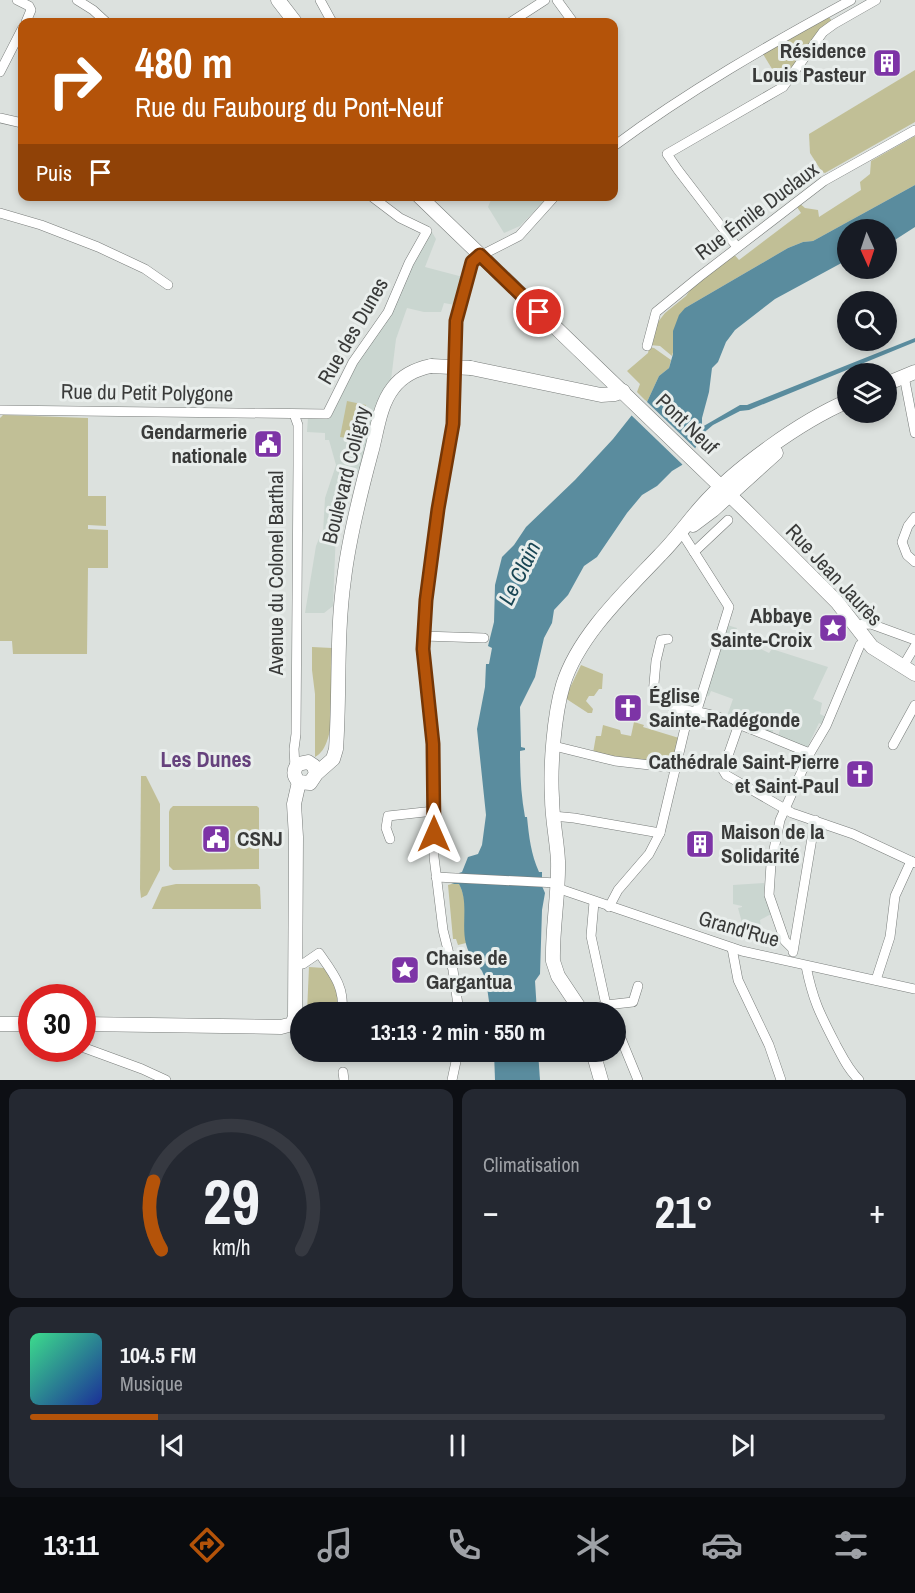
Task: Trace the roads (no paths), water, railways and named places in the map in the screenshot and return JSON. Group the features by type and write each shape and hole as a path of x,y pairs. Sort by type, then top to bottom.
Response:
{"street":[{"path":"17,0 29,6 31,10 28,18"},
{"path":"77,0 102,18"},
{"path":"278,0 293,18"},
{"path":"320,0 330,18"},
{"path":"517,18 545,0"},
{"path":"618,143 784,35 851,0"},
{"path":"738,247 668,154 783,87 823,32 876,0"},
{"path":"560,1 571,18"},
{"path":"0,72 18,36"},
{"path":"0,118 18,122"},
{"name":"Rue Émile Duclaux","path":"647,346 656,312 824,181 915,130"},
{"name":"Rue des Dunes","path":"294,414 325,415 328,413 353,363 388,312 409,263 427,231 400,218 378,201"},
{"name":"Pont Neuf","path":"424,201 725,491"},
{"path":"458,1002 443,930 436,877 433,744 423,636 438,509 453,424 456,321 472,262 480,255 519,236 550,201"},
{"path":"0,213 41,225 98,247 145,269 168,285"},
{"name":"Boulevard Coligny","path":"306,772 327,766 333,759 344,579 365,475 384,405 391,391 411,373 431,366 471,368 583,392 627,395"},
{"path":"910,374 915,433"},
{"path":"583,392 601,390 611,381"},
{"path":"575,1002 558,976 553,961 552,885 558,860 552,781 554,746 563,684 574,659 594,628 683,532 702,519 725,491 803,426 837,407"},
{"name":"Rue du Petit Polygone","path":"0,410 294,414"},
{"name":"Avenue du Colonel Barthal","path":"294,414 298,425 296,734 298,750 306,772"},
{"name":"Rue Jean Jaurès","path":"725,491 837,602 853,625 876,651 915,674"},
{"path":"915,517 908,526 902,542 907,555 915,562"},
{"path":"694,552 728,520"},
{"path":"609,907 618,890 649,854 660,833 693,711 729,607 683,532"},
{"path":"853,625 871,624 915,640"},
{"path":"423,636 484,638"},
{"path":"668,639 661,640 659,645 653,694 664,704 739,724 810,753"},
{"path":"793,949 785,941 769,895 771,864 784,808 810,753 826,726 860,645 866,640"},
{"path":"902,668 915,646"},
{"path":"893,745 915,705"},
{"path":"739,724 724,773 784,808 853,834 913,862 895,896 890,937 876,980"},
{"path":"554,746 615,761 676,768"},
{"path":"96,1024 281,1027 292,1024 295,1017 296,837 306,772"},
{"path":"390,839 386,828 388,816 434,811"},
{"path":"553,816 660,833"},
{"path":"791,963 815,820"},
{"name":"Grand'Rue","path":"436,877 552,885 594,902 732,948 915,989"},
{"path":"594,902 591,936 606,1002"},
{"path":"732,948 738,980 769,1045 781,1080"},
{"path":"295,964 303,964 319,953 340,984 343,1002"},
{"path":"806,966 811,992 820,1017 848,1069 859,1080"},
{"path":"626,1003 633,1002 638,986"},
{"path":"0,1024 18,1024"},
{"path":"626,1051 638,1080"},
{"path":"96,1053 160,1079"},
{"path":"452,1080 456,1062"},
{"path":"596,1062 601,1080"}],"water":[{"path":"915,185 915,227 897,239 897,219 853,219"},
{"name":"Le Clain","path":"837,228 837,265 775,299 735,330 726,342 718,362 712,368 702,427 740,405 747,405 837,369 837,374 749,410 740,411 713,425 701,435 695,449 682,465 642,495 597,557 584,566 568,595 554,610 552,623 544,638 535,677 520,707 521,747 525,748 520,751 525,817 527,817 532,852 539,872 542,872 542,886 545,893 542,910 540,974 535,981 536,1002 489,1002 482,971 466,944 462,891 459,884 451,884 458,882 459,873 462,872 468,857 478,854 482,845 486,815 477,729 485,687 486,664 489,664 492,648 488,646 494,622 495,585 502,557 514,545 526,527 575,480 632,415 647,402 659,376 669,368 673,354 673,331 679,315 685,308 788,248 813,241"},
{"path":"915,338 915,342 897,349 897,345"},
{"path":"882,351 893,351 864,363 852,363"},
{"path":"494,1062 539,1062 540,1080 495,1080"}],"place":[{"name":"Résidence Louis Pasteur","path":"887,63"},
{"name":"Gendarmerie nationale","path":"268,444"},
{"name":"Abbaye Sainte-Croix","path":"833,628"},
{"name":"Église Sainte-Radégonde","path":"628,708"},
{"name":"Cathédrale Saint-Pierre et Saint-Paul","path":"860,774"},
{"name":"CSNJ","path":"216,839"},
{"name":"Maison de la Solidarité","path":"700,844"},
{"name":"Chaise de Gargantua","path":"405,970"}],"district":[{"name":"Les Dunes","path":"206,759"}]}
